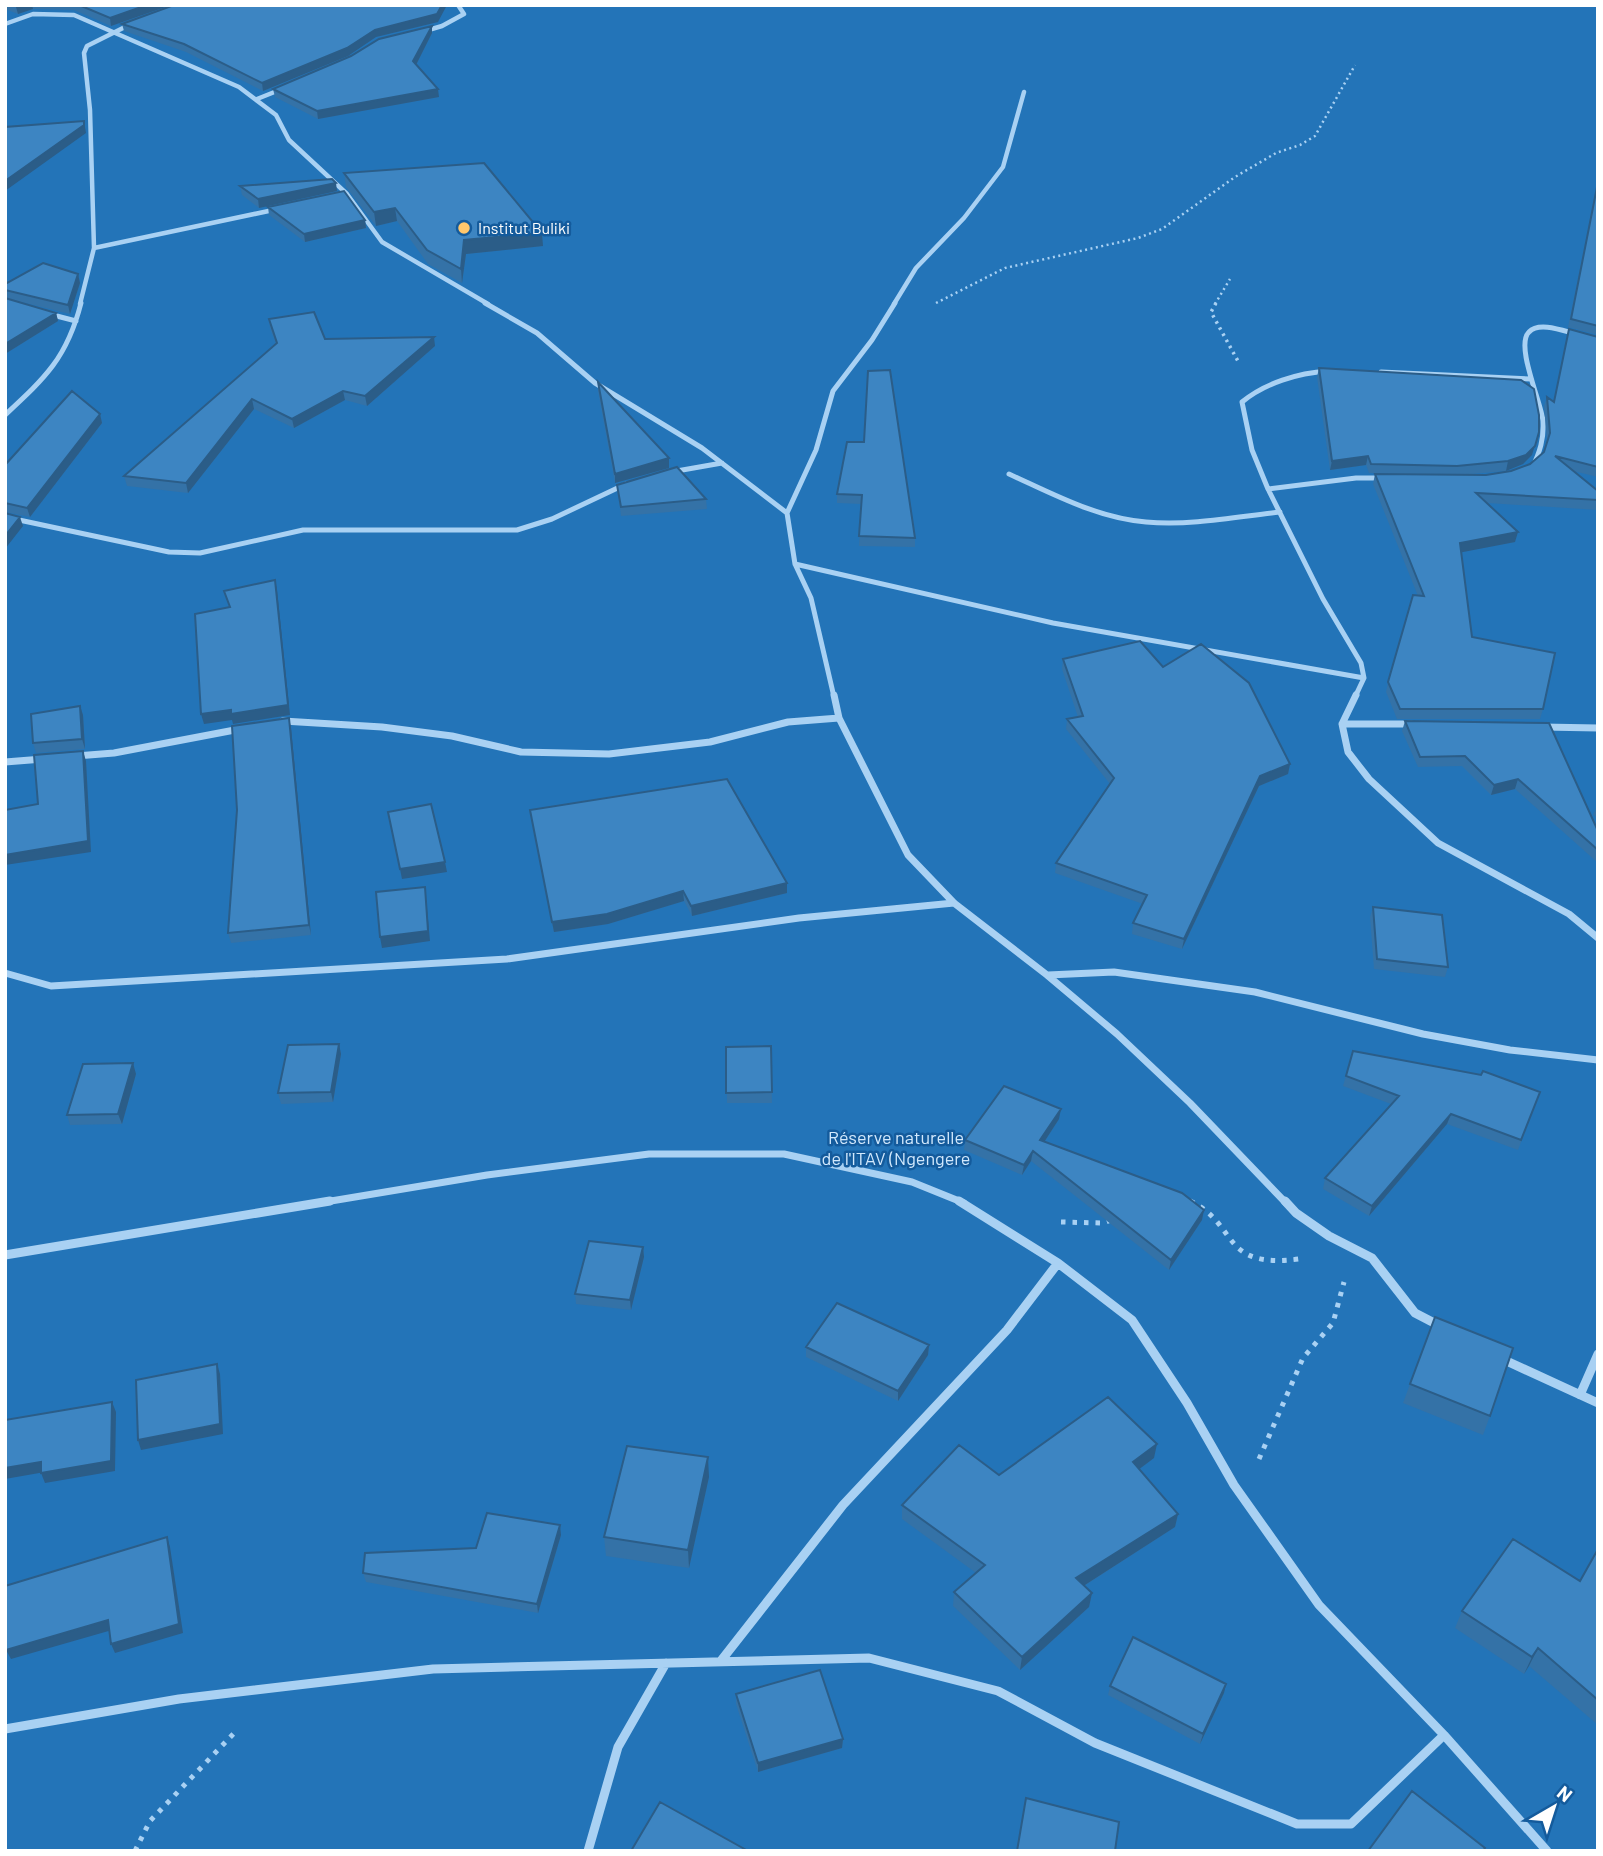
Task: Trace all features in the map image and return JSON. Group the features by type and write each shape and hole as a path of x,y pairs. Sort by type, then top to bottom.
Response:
{"street":[{"path":"416,34 442,26 464,13 458,5"},
{"path":"63,12 67,8"},
{"path":"5,18 63,12 94,19 113,31 239,87 276,116 289,140 347,194 382,242 537,333 596,383 722,463 787,513"},
{"path":"5,24 22,15"},
{"path":"5,415 47,376 66,345 76,321 94,248 90,110 84,53 87,46 136,22"},
{"path":"257,99 292,85"},
{"path":"1024,92 1003,167 964,218 916,268 872,340 833,391 816,450 787,513 794,564 811,598 839,718 908,855 954,904 1047,975 1117,1034 1191,1103 1296,1213 1329,1236 1372,1258 1415,1313 1448,1330"},
{"path":"336,197 347,194"},
{"path":"94,248 292,206"},
{"path":"40,311 76,321"},
{"path":"1525,472 1532,468 1543,440 1541,405 1531,379 1524,343 1527,333 1531,329 1549,328 1582,336"},
{"path":"1334,371 1320,371 1292,378 1250,394 1242,402 1242,411 1252,450 1268,489 1323,599 1361,663 1364,678 1342,724 1348,752 1369,779 1438,843 1569,914 1598,938"},
{"path":"1374,372 1531,379"},
{"path":"663,474 722,463"},
{"path":"1009,474 1068,500 1108,514 1144,522 1176,522 1280,512"},
{"path":"1268,489 1356,478 1395,477"},
{"path":"5,517 169,552 200,553 303,530 517,530 552,519 637,481"},
{"path":"794,564 1053,622 1364,678"},
{"path":"269,723 282,721 382,727 452,736 521,752 609,754 710,742 788,722 839,718"},
{"path":"1342,724 1422,724"},
{"path":"1530,727 1598,729"},
{"path":"73,757 114,753 243,728"},
{"path":"5,762 46,759"},
{"path":"5,973 51,986 507,959 799,918 954,904"},
{"path":"1047,975 1114,972 1255,992 1423,1034 1510,1050 1598,1060"},
{"path":"5,1255 487,1175 649,1154 784,1154 912,1182 964,1203 1058,1263 1132,1321 1242,1496 1319,1605 1444,1735 1547,1851"},
{"path":"720,1661 843,1505 1007,1330 1058,1263"},
{"path":"1490,1353 1598,1403"},
{"path":"1580,1395 1598,1354"},
{"path":"5,1729 179,1699 433,1669 869,1658 998,1691 1095,1743 1297,1824 1351,1824 1444,1735"},
{"path":"588,1851 618,1746 666,1663"}],"path":[{"path":"932,305 1005,268 1138,238 1162,229 1235,177 1276,153 1300,145 1315,136 1355,65"},
{"path":"1230,279 1211,312 1239,360 1240,376 1250,394"},
{"path":"1182,1199 1191,1200 1217,1220 1236,1248 1250,1256 1282,1262 1313,1256 1329,1236"},
{"path":"1008,1231 1056,1222 1103,1223 1114,1219"},
{"path":"1242,1496 1303,1358 1333,1323 1353,1248"},
{"path":"135,1851 150,1821 243,1723 284,1686"}],"green space":[{"name":"Réserve naturelle de l'ITAV (Ngengere","path":"5,5 1598,5 1598,1851 5,1851"}],"building":[{"path":"79,5 147,5 110,18"},
{"path":"174,5 442,5 437,14 375,30 347,48 262,83 184,44 122,24"},
{"path":"432,26 413,61 438,89 317,111 273,89 351,56 379,39"},
{"path":"84,121 84,125 5,181 5,127"},
{"path":"484,163 542,233 464,240 461,269 427,250 395,208 374,212 344,173"},
{"path":"332,179 336,183 258,199 240,186"},
{"path":"1598,182 1598,326 1571,319"},
{"path":"344,191 365,220 304,234 268,207"},
{"path":"43,263 78,274 68,305 5,290 5,284"},
{"path":"5,298 56,313 5,344"},
{"path":"314,312 325,339 434,337 365,396 343,391 292,419 252,399 186,483 124,476 277,343 269,319"},
{"path":"1569,329 1598,337 1598,467 1555,456 1598,491 1598,500 1476,493 1518,532 1460,543 1472,637 1555,653 1543,709 1400,709 1388,682 1413,595 1424,596 1375,474 1486,475 1511,471 1530,464 1544,452 1550,433 1547,397 1554,402"},
{"path":"1319,368 1521,380 1534,389 1539,415 1539,432 1535,446 1526,455 1508,461 1457,466 1371,464 1368,456 1332,461"},
{"path":"890,370 915,538 859,536 862,495 837,494 847,442 864,442 868,371"},
{"path":"598,382 669,458 615,474"},
{"path":"72,391 100,414 27,508 5,503 5,465"},
{"path":"677,467 706,499 621,507 617,485"},
{"path":"5,513 20,517 5,536"},
{"path":"275,580 288,705 231,714 231,710 201,714 195,614 230,607 224,591"},
{"path":"1140,641 1163,667 1201,644 1249,683 1290,764 1260,776 1184,939 1133,923 1147,895 1056,863 1114,778 1067,719 1083,716 1063,659"},
{"path":"80,706 82,739 33,743 31,714"},
{"path":"289,718 309,925 228,933 237,810 232,726"},
{"path":"1405,721 1549,723 1598,831 1598,850 1518,779 1494,785 1465,756 1420,757"},
{"path":"83,751 88,841 5,855 5,810 38,804 34,755"},
{"path":"727,779 787,883 691,906 683,891 607,914 552,922 530,810"},
{"path":"431,804 445,862 400,869 388,812"},
{"path":"425,887 428,931 380,937 376,892"},
{"path":"1373,907 1442,915 1448,967 1377,959"},
{"path":"339,1044 331,1092 278,1093 288,1045"},
{"path":"771,1046 772,1092 726,1093 726,1047"},
{"path":"1353,1051 1481,1075 1483,1071 1540,1092 1521,1140 1451,1114 1372,1206 1325,1178 1399,1096 1346,1076"},
{"path":"133,1063 118,1114 67,1115 83,1064"},
{"path":"1004,1086 1061,1109 1040,1140 1182,1193 1204,1210 1171,1260 1033,1151 1024,1165 965,1140"},
{"path":"589,1241 643,1247 630,1300 575,1294"},
{"path":"837,1303 929,1345 898,1391 806,1347"},
{"path":"1435,1317 1513,1348 1490,1416 1410,1384"},
{"path":"217,1364 220,1424 138,1440 136,1380"},
{"path":"1108,1397 1157,1444 1133,1462 1178,1514 1076,1578 1092,1593 1022,1657 954,1592 985,1565 902,1505 959,1445 999,1475"},
{"path":"112,1402 111,1461 41,1473 41,1462 5,1468 5,1420"},
{"path":"627,1446 708,1457 688,1550 604,1537"},
{"path":"487,1513 560,1525 537,1604 363,1573 365,1553 476,1548"},
{"path":"167,1537 179,1624 111,1644 108,1620 6,1650 5,1586"},
{"path":"1513,1539 1580,1581 1598,1549 1598,1700 1538,1648 1532,1657 1462,1611"},
{"path":"1133,1637 1226,1684 1203,1734 1110,1686"},
{"path":"820,1670 843,1739 758,1763 736,1694"},
{"path":"1412,1791 1485,1848 1483,1851 1368,1851"},
{"path":"1026,1798 1119,1822 1115,1851 1017,1851"},
{"path":"660,1802 748,1851 631,1851"}],"place":[{"name":"Institut Buliki","path":"464,228"}]}
